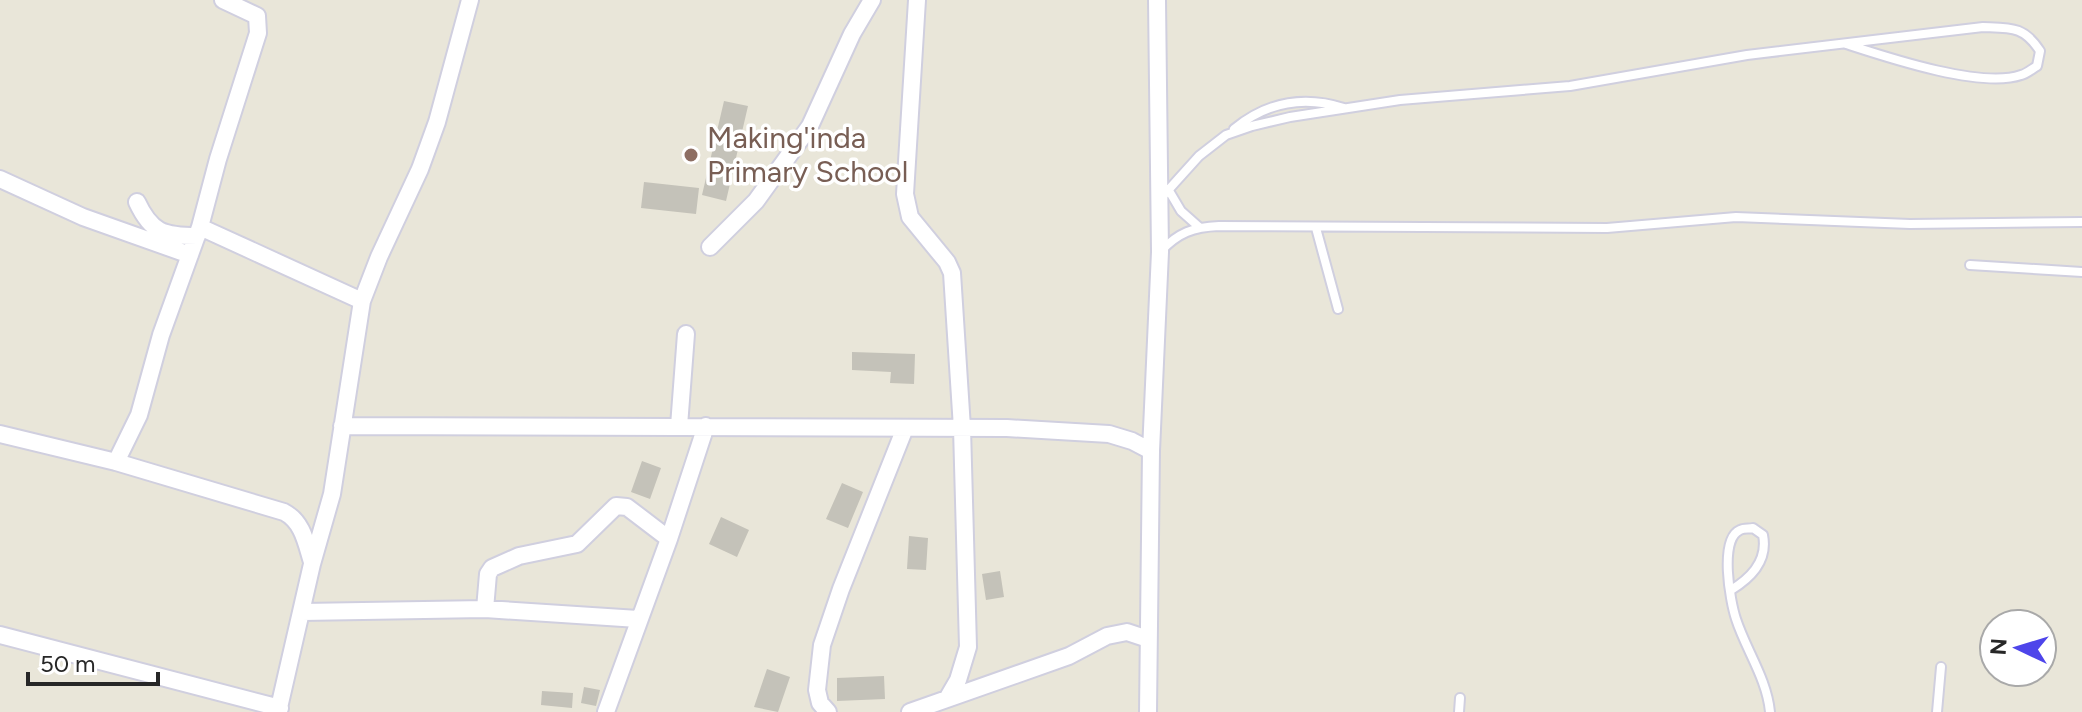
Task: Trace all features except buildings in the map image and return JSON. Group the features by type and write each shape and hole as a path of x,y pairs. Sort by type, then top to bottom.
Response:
{"street":[{"path":"116,462 139,415 161,335 198,231 259,24 252,11 223,0"},
{"path":"0,635 279,710 312,564 332,494 362,301 428,146 449,82 470,0"},
{"path":"710,247 756,201 810,126 852,34 872,0"},
{"path":"917,0 905,194 910,217 947,262 952,273 962,428 968,647 962,671 947,699"},
{"path":"1148,712 1151,451 1163,195 1157,0"},
{"path":"0,179 83,217 190,255"},
{"path":"137,202 145,220 153,228 179,236 198,231 362,301"},
{"path":"679,426 686,334"},
{"path":"342,426 962,428 1109,434 1151,451"},
{"path":"606,712 706,426"},
{"path":"828,712 820,703 817,690 822,645 905,428"},
{"path":"0,434 116,462 293,517 300,526 312,564"},
{"path":"485,609 488,574 492,568 519,556 577,544 616,506 627,507 669,539"},
{"path":"302,612 485,609 638,619"},
{"path":"910,712 1069,656 1107,636 1127,632 1148,639"}],"lane":[{"path":"1226,135 1277,120 1400,100 1570,86 1747,55 1983,27 2016,29 2031,37 2040,51 2037,66 2021,76 1993,78 1921,67 1846,44"},
{"path":"1199,227 1163,195 1199,156 1251,115 1271,106 1300,100 1325,102 1348,109"},
{"path":"1160,252 1173,238 1199,227 1607,228 1736,217 1925,224 2082,222"},
{"path":"1316,228 1338,309"},
{"path":"1970,265 2082,272"},
{"path":"1731,590 1748,580 1760,562 1765,545 1763,535 1753,528 1740,530 1731,538 1728,562 1731,590 1735,616 1759,674 1770,712"},
{"path":"1937,712 1941,667"},
{"path":"1459,712 1460,698"}],"place":[{"name":"Making'inda Primary School","path":"691,155"}]}
